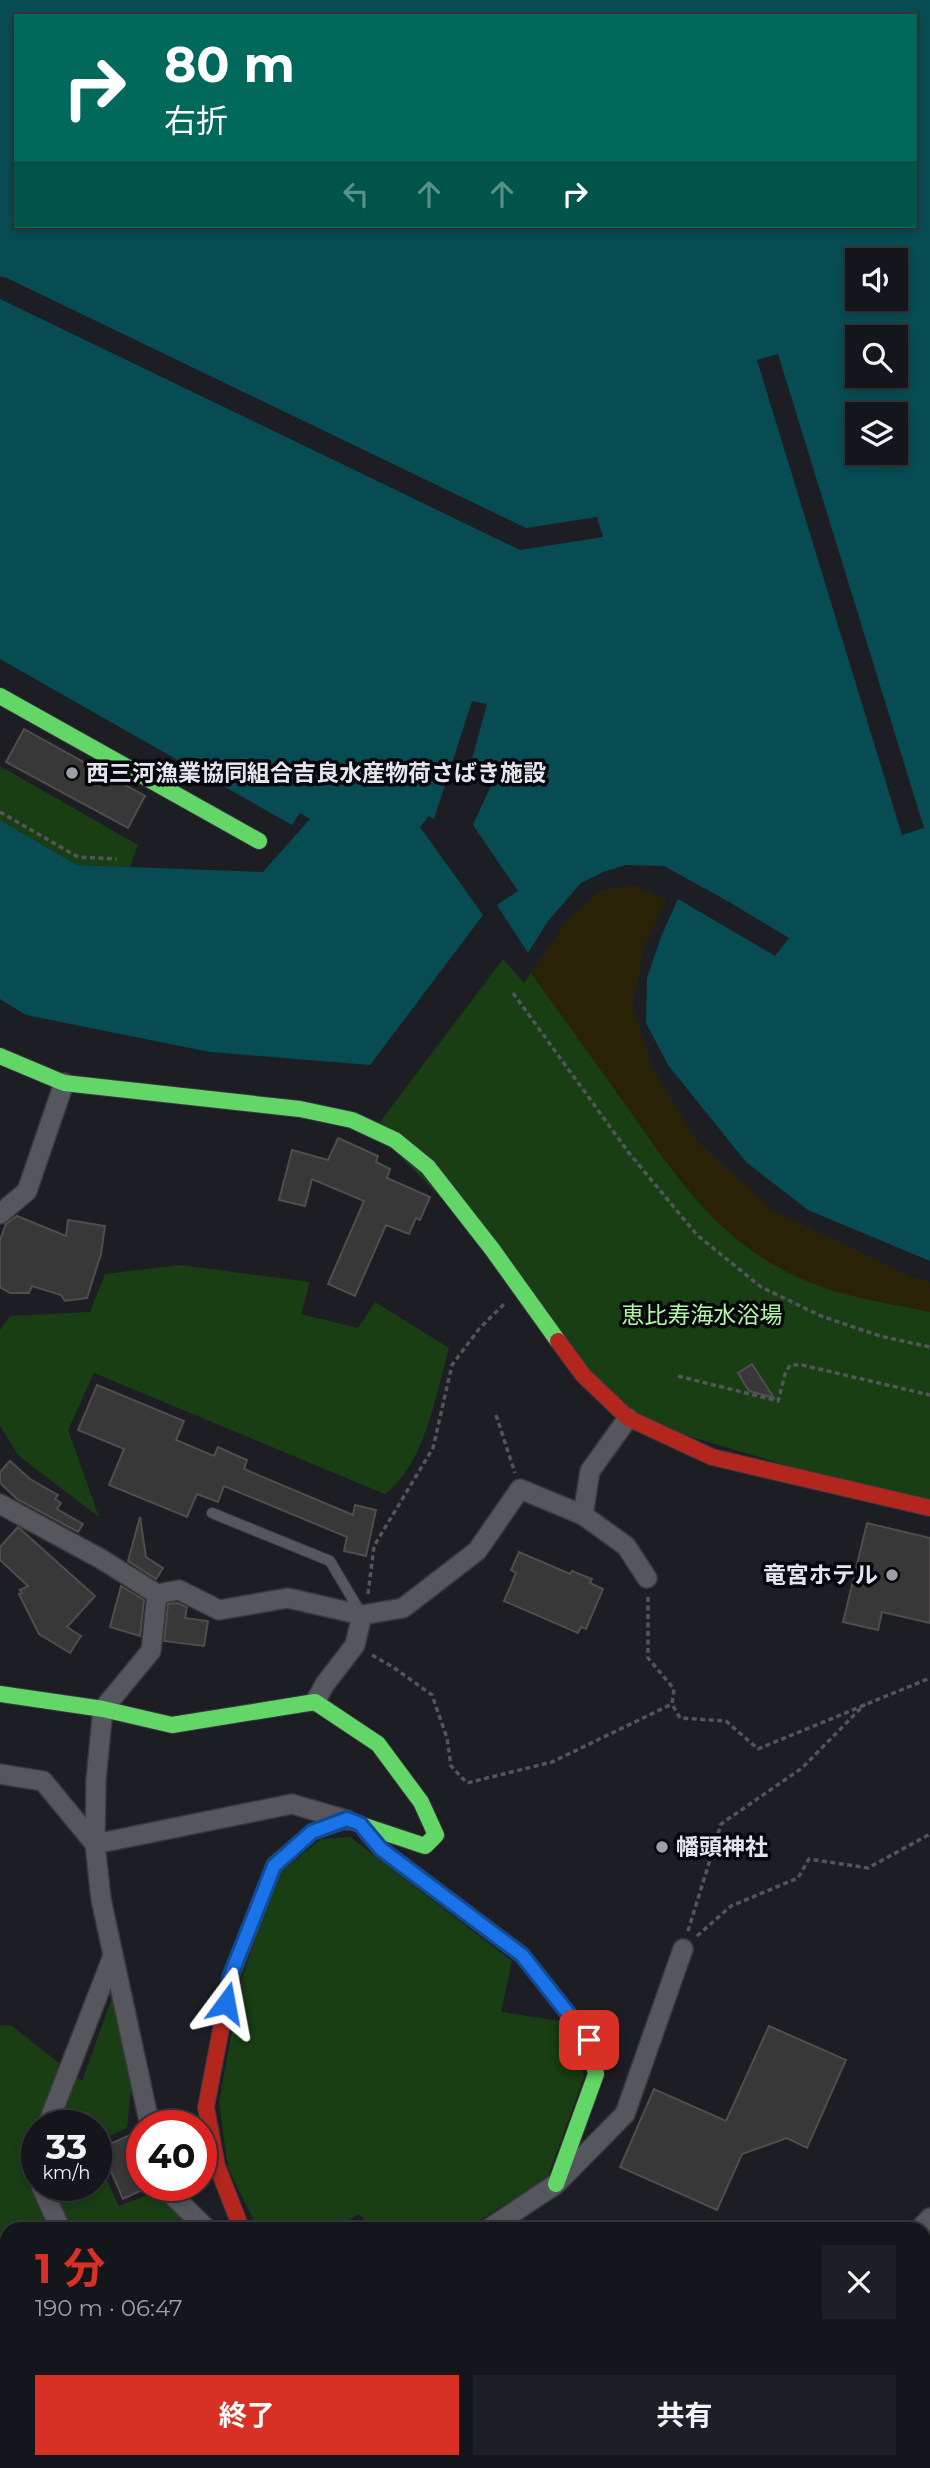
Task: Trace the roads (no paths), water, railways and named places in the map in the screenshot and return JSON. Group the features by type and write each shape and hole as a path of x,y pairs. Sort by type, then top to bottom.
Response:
{"street":[{"path":"0,696 259,841"},
{"path":"0,1056 64,1083 300,1109 352,1120 395,1140 428,1167 521,1288 583,1375 628,1418 712,1457 930,1508"},
{"path":"0,1214 27,1191 64,1083"},
{"path":"583,1515 590,1471 628,1418"},
{"path":"0,1504 101,1559 157,1594 179,1590 219,1610 288,1598 368,1615 403,1608 477,1551 520,1489 583,1515 626,1546 648,1578"},
{"path":"147,2110 101,1899 95,1844 96,1780 103,1709 151,1651 157,1594"},
{"path":"315,1702 325,1684 355,1645 368,1615"},
{"path":"0,1694 103,1709 172,1725 315,1702 378,1744 421,1802 436,1835 425,1846 292,1804 95,1844"},
{"path":"0,1774 43,1780 95,1844"},
{"path":"353,1822 381,1849 522,1955 589,2040 596,2074 556,2184"},
{"path":"239,2222 217,2166 206,2107 230,1977 274,1866 312,1832 353,1822"},
{"path":"499,2222 556,2184 625,2114 682,1949"},
{"path":"53,2110 113,1956"},
{"path":"48,2201 57,2222"},
{"path":"178,2201 200,2222"}],"lane":[{"path":"212,1513 330,1562 368,1615"}],"water":[{"path":"0,0 930,0 930,1261 808,1210 746,1162 668,1065 646,1023 647,978 678,899 775,956 789,938 664,866 626,865 581,883 548,921 528,953 497,905 518,891 473,825 498,770 472,759 487,704 472,701 434,819 429,816 420,827 483,915 370,1065 210,1052 26,1015 0,999 0,820 77,865 263,872 310,819 300,813 292,825 0,659 0,299 9,279 0,276"}],"place":[{"name":"西三河漁業協同組合吉良水産物荷さばき施設","path":"72,773"},
{"name":"竜宮ホテル","path":"892,1575"},
{"name":"幡頭神社","path":"662,1847"}],"park label":[{"name":"恵比寿海水浴場","path":"702,1315"}]}
